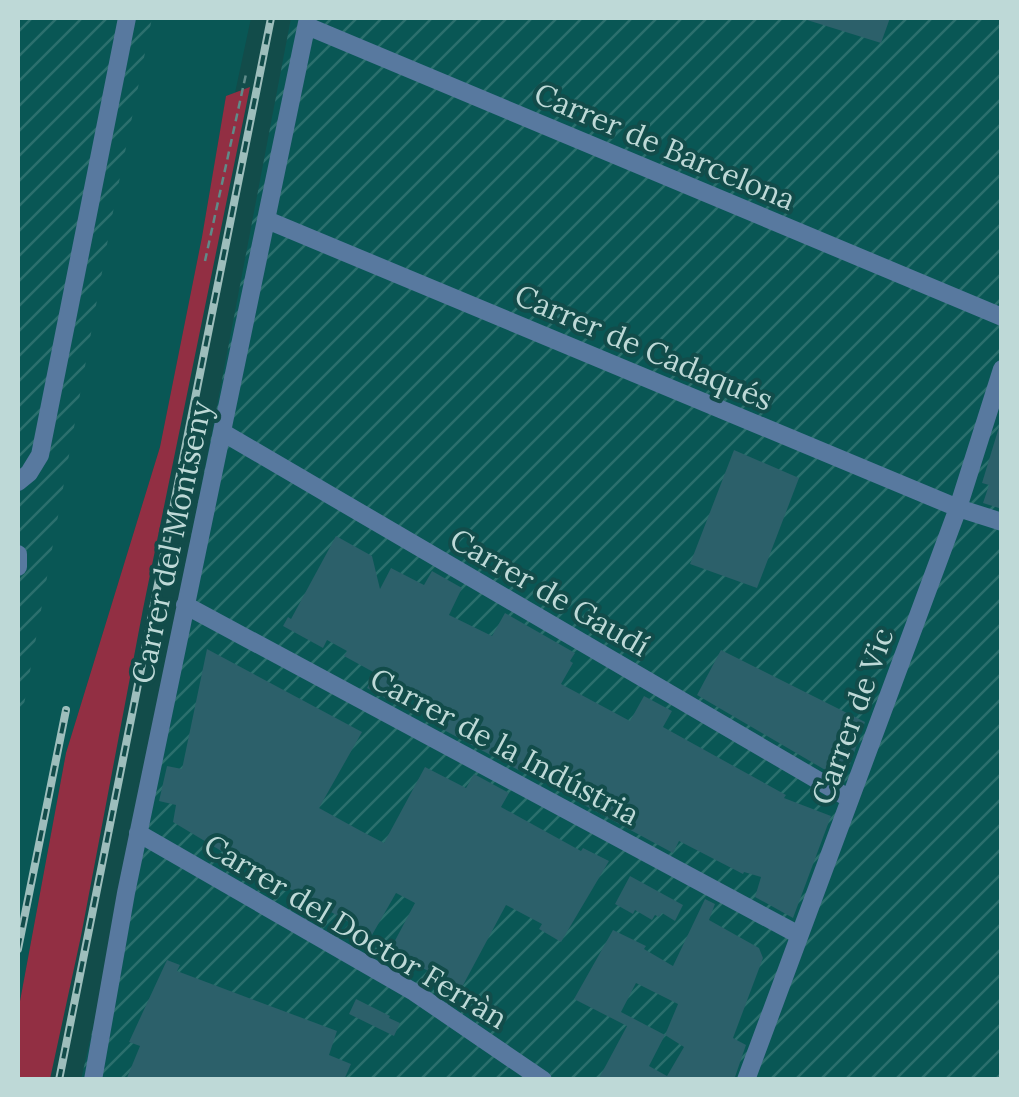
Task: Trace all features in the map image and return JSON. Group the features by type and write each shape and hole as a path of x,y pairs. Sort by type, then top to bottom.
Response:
{"street":[{"path":"18,482 40,455 127,18"},
{"name":"Carrer del Montseny","path":"93,1080 138,833 308,22"},
{"name":"Carrer de Barcelona","path":"308,22 1002,316"},
{"name":"Carrer de Cadaqués","path":"267,220 958,508 1002,522"},
{"name":"Carrer de Vic","path":"746,1080 958,508 1002,369"},
{"name":"Carrer de Gaudí","path":"222,432 850,799"},
{"path":"18,554 18,567"},
{"name":"Carrer de la Indústria","path":"185,605 800,935"},
{"name":"Carrer del Doctor Ferràn","path":"138,833 414,992 543,1080"}],"path":[{"path":"205,261 246,74"}],"shaded area":[{"path":"18,18 251,18 235,93 226,97 160,447 66,753 18,1012"},
{"path":"18,18 152,18 18,738"},
{"path":"291,18 1001,18 1001,1079 81,1080"},
{"path":"250,87 50,1079 18,1079 18,1012 66,753 160,447 226,96"}],"building":[{"path":"808,18 890,18 881,43"},
{"path":"999,427 1002,509 983,503 989,485 982,483"},
{"path":"734,450 799,478 757,588 690,564"},
{"path":"336,536 372,556 380,589 391,568 424,585 432,571 462,588 449,615 492,636 505,613 575,653 561,684 630,721 644,696 672,711 663,727 786,795 784,798 831,816 793,918 755,897 761,877 743,874 679,841 673,853 584,805 592,791 531,759 524,773 442,729 451,715 407,691 399,706 367,688 375,673 344,656 347,651 327,640 323,648 283,626 288,617 291,619"},
{"path":"207,649 362,732 319,808 361,831 384,843 425,767 466,788 474,774 509,793 501,807 581,851 583,848 609,861 561,942 539,929 542,924 506,905 461,989 390,950 415,903 396,893 372,935 238,860 233,873 220,866 223,852 173,822 176,805 159,801 167,766 182,769"},
{"path":"721,650 865,722 844,781 697,695"},
{"path":"630,876 683,905 675,921 662,913 652,920 615,904"},
{"path":"705,899 715,904 709,920 759,948 763,958 733,1038 746,1045 734,1080 598,1080 627,1026 574,999 613,930 646,946 644,949 673,966","holes":["636,983 678,1004 665,1035 621,1012","665,1035 684,1047 667,1076 649,1066"]},
{"path":"167,960 180,965 177,971 337,1031 329,1055 351,1064 344,1080 126,1080 140,1046 129,1042"},
{"path":"356,999 400,1023 394,1036 349,1014"}],"railway":[{"path":"59,1080 271,18"},
{"path":"18,949 66,710"}]}
